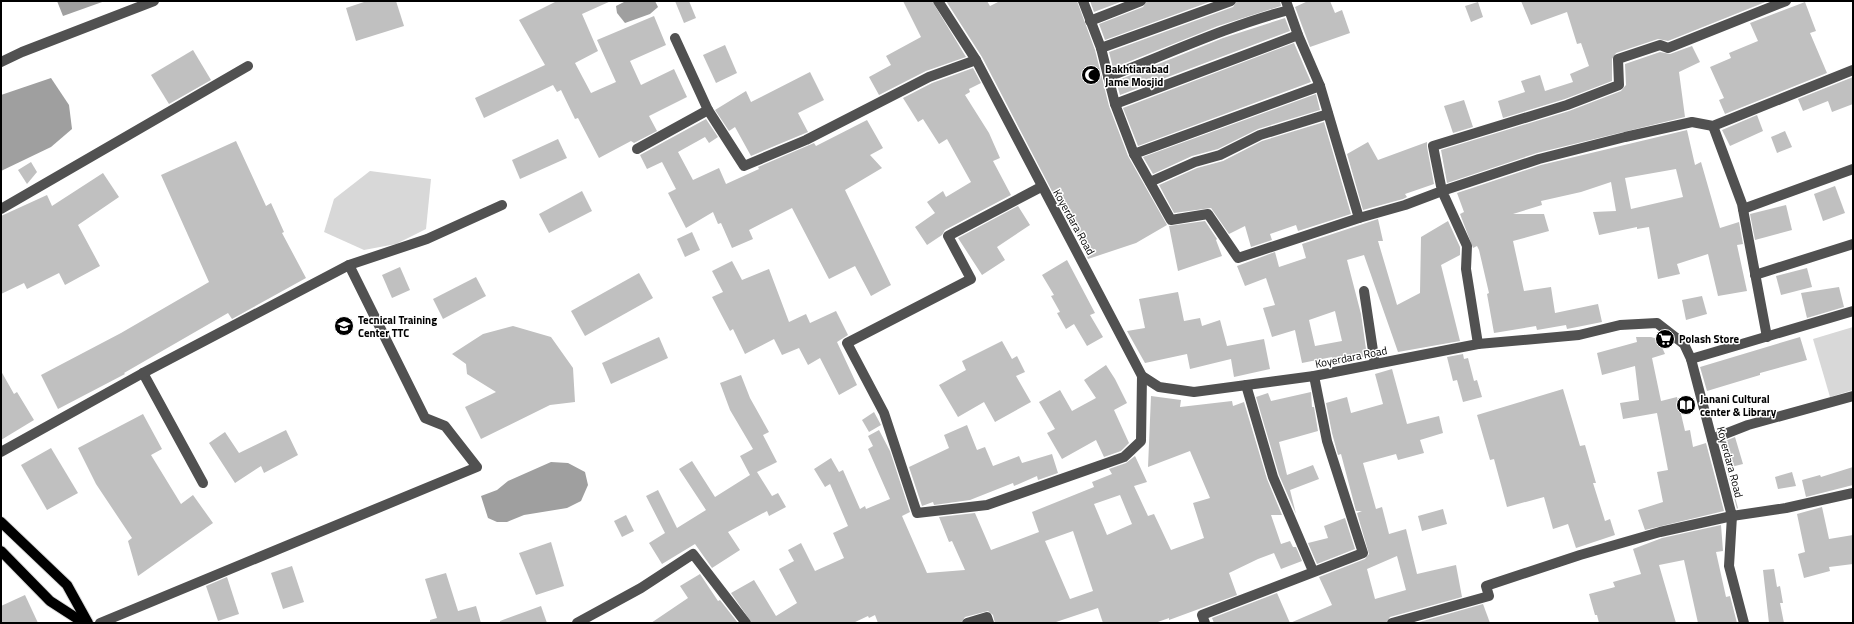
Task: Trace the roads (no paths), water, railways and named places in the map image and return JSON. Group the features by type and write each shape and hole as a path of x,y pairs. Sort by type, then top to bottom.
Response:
{"main road":[{"path":"1,522 67,585 88,623"},
{"path":"1,552 50,601 84,623"}],"street":[{"path":"1,62 22,52 154,1"},
{"name":"Koyerdara Road","path":"938,1 976,60 1041,187 1142,376 1159,387 1194,392 1314,376 1478,344 1579,334 1620,325 1657,323 1684,344 1691,359 1732,516 1729,566 1744,623"},
{"path":"1083,1 1100,48 1115,104 1134,154 1171,220 1208,214 1238,258 1358,218 1405,205 1442,191 1539,159 1625,136 1692,122 1713,126 1853,70"},
{"path":"1090,21 1141,1"},
{"path":"1100,48 1231,1"},
{"path":"1478,344 1466,269 1466,246 1442,191 1432,146 1567,105 1619,85 1618,59 1660,45 1668,48 1786,1"},
{"path":"1108,77 1198,41 1267,16 1287,5 1298,36 1320,86 1358,218"},
{"path":"1115,104 1298,36"},
{"path":"675,38 708,110 744,166 806,140 929,77 976,60"},
{"path":"1,209 248,66"},
{"path":"1134,154 1320,86"},
{"path":"637,149 708,110"},
{"path":"1150,182 1195,162 1220,155 1260,135 1328,114"},
{"path":"1713,126 1743,209 1767,337"},
{"path":"1743,209 1853,169"},
{"path":"1041,187 948,236 971,279 847,343 884,413 917,514 988,505 1124,458 1141,442 1142,376"},
{"path":"1,452 143,373 349,265 427,239 502,205"},
{"path":"1755,275 1853,244"},
{"path":"100,623 477,467 445,426 425,418 349,265"},
{"path":"1364,291 1375,364"},
{"path":"1691,359 1853,311"},
{"path":"143,373 203,483"},
{"path":"1205,623 1202,616 1313,571 1362,553 1327,441 1314,376"},
{"path":"1246,385 1273,477 1313,571"},
{"path":"1712,439 1748,426 1853,396"},
{"path":"1392,623 1489,596 1486,586 1580,555 1660,532 1732,516 1786,508 1853,493"},
{"path":"577,623 641,588 692,554 746,623"},
{"path":"967,623 987,617 989,623"}],"place":[{"name":"Bakhtiarabad Jame Mosjid","path":"1091,75"},
{"name":"Tecnical Training Center TTC","path":"344,326"},
{"name":"Polash Store","path":"1665,339"},
{"name":"Janani Cultural center & Library","path":"1686,405"}]}
